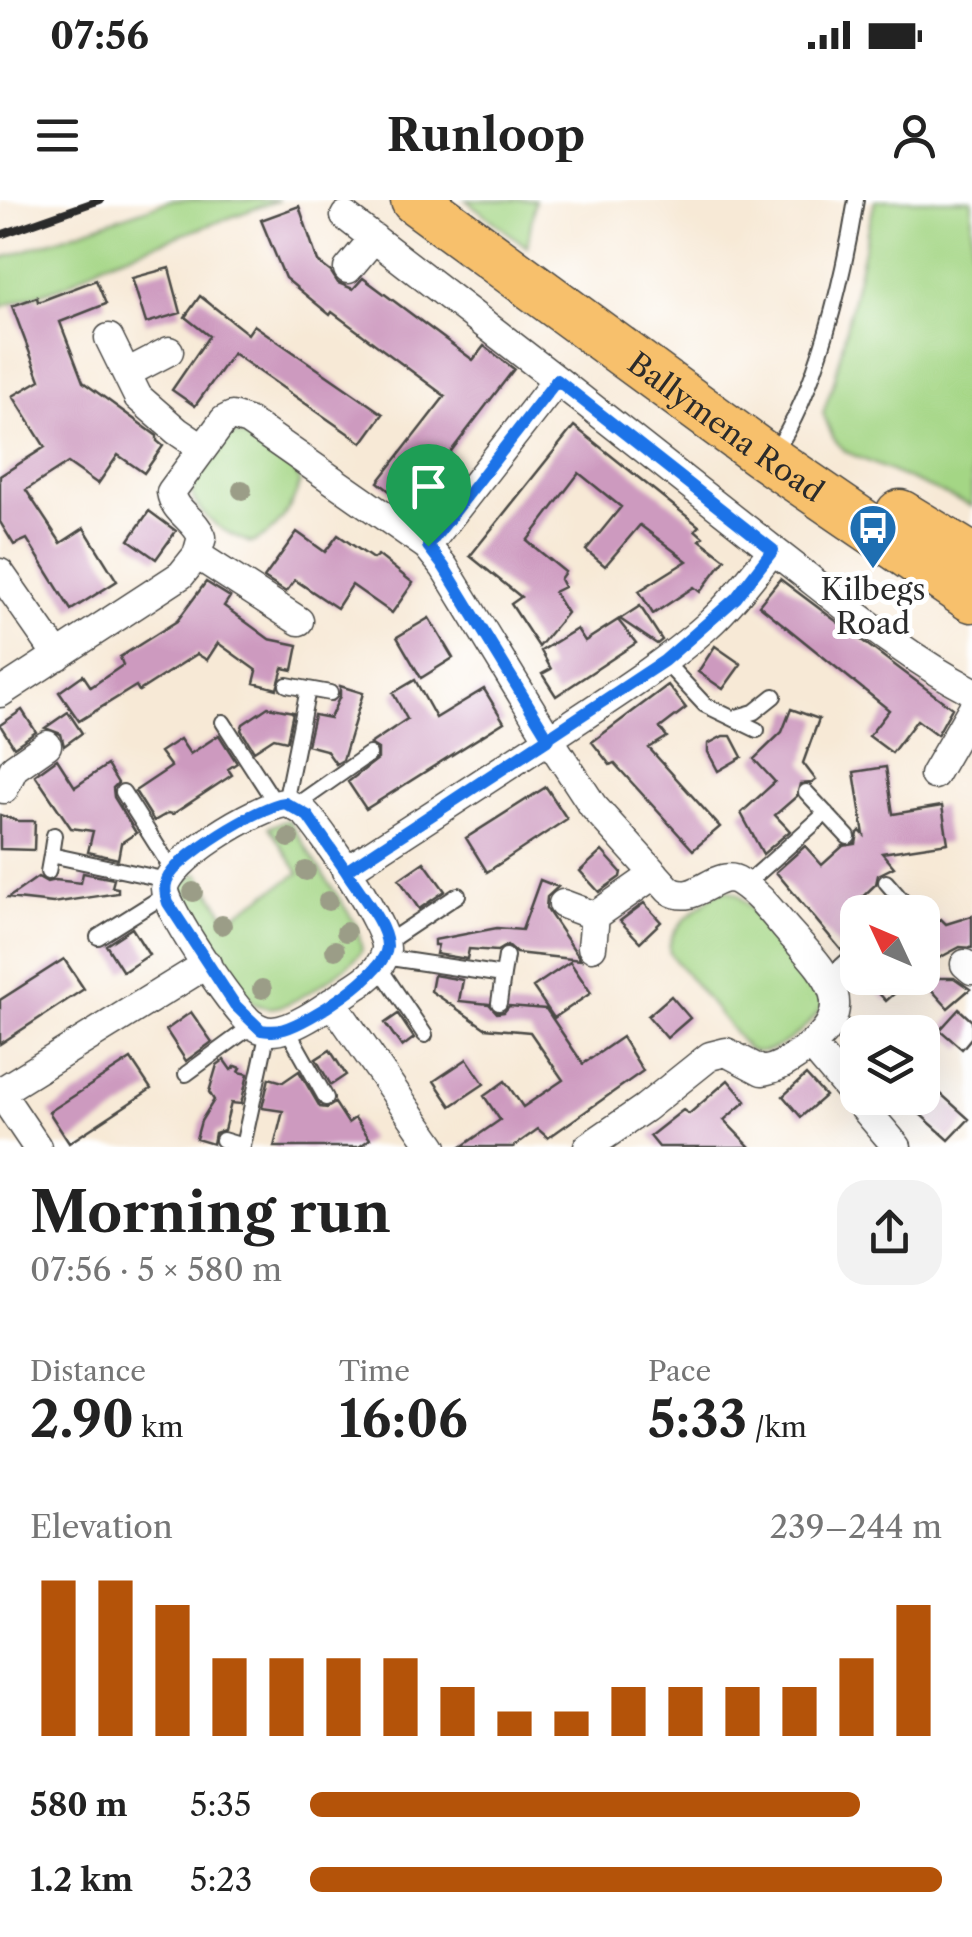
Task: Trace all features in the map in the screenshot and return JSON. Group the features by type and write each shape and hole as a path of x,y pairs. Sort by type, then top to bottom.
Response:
{"highway":[{"name":"Ballymena Road","path":"415,200 482,251 776,449 972,598"},
{"name":"Ballymena Road","path":"776,449 972,558"}],"street":[{"path":"345,216 888,638 972,691"},
{"path":"348,269 374,238"},
{"path":"109,338 138,396 202,448"},
{"path":"126,374 169,351"},
{"path":"428,546 557,380"},
{"path":"0,693 181,575 202,543 200,532 174,504 172,492 224,420 239,417 428,546 594,806 655,874 678,895 694,894 725,878 745,886 828,978 836,997 835,1015 811,1045 768,1071 756,1070 726,1052 710,1056 646,1108 588,1147"},
{"path":"346,871 664,661 736,598 773,550"},
{"path":"197,555 299,621"},
{"path":"0,572 58,656"},
{"path":"934,774 972,709"},
{"path":"6,769 48,745"},
{"path":"285,804 308,816 346,871 376,918 383,956 332,1002 269,1028 207,964 168,882 249,816 285,804"},
{"path":"592,947 595,916 655,874"},
{"path":"562,904 595,916"},
{"path":"37,1147 0,1092 207,964"},
{"path":"332,1002 433,1147"},
{"path":"811,1045 897,1147"}],"lane":[{"path":"776,449 791,427 828,325 856,200"},
{"path":"664,661 705,705 757,730"},
{"path":"287,684 330,693"},
{"path":"285,804 308,689"},
{"path":"733,718 754,712 774,696"},
{"path":"223,722 285,804"},
{"path":"285,804 369,754"},
{"path":"123,792 168,882"},
{"path":"806,792 848,837"},
{"path":"745,886 826,813"},
{"path":"48,872 54,835"},
{"path":"51,855 168,882"},
{"path":"98,937 168,882"},
{"path":"886,882 895,895"},
{"path":"383,956 458,895"},
{"path":"383,956 503,975"},
{"path":"383,956 425,1035"},
{"path":"499,1002 506,956"},
{"path":"828,978 840,967"},
{"path":"186,1074 269,1028"},
{"path":"269,1028 326,1098"},
{"path":"223,1140 245,1146 269,1028"}],"green space":[{"path":"171,200 279,200 103,263 66,285 0,307 0,259"},
{"path":"466,200 535,200 527,247"},
{"path":"875,200 972,200 972,506 846,452 833,438 823,413 835,378"},
{"path":"233,434 272,450 300,482 282,518 251,543 208,519 192,495 206,461"},
{"path":"288,820 357,926 362,950 336,975 273,1008 253,1003 177,887 198,873 228,919 299,873 269,827"},
{"path":"718,892 738,894 819,984 824,1004 818,1012 790,1039 768,1050 748,1049 670,954 678,927"}],"building":[{"path":"299,206 318,262 338,283 353,289 363,278 473,360 484,346 514,369 409,506 378,482 445,396 332,312 330,315 285,278 261,220"},
{"path":"169,268 181,313 146,323 132,278"},
{"path":"96,280 106,304 60,322 83,382 157,436 163,446 144,473 118,455 98,484 68,463 26,490 61,543 84,528 117,581 71,610 27,539 14,545 0,522 0,476 45,447 13,396 40,380 12,306 37,297 38,302"},
{"path":"200,296 248,334 254,325 383,414 362,443 233,353 195,406 172,390 209,336 185,317"},
{"path":"574,426 699,526 695,530 703,537 700,540 725,559 700,592 694,587 653,614 639,591 687,561 640,525 605,566 586,550 621,507 579,473 527,541 565,572 560,579 564,587 554,592 567,613 539,647 511,604 521,597 470,556"},
{"path":"149,511 176,531 156,559 129,540"},
{"path":"297,532 325,552 338,535 373,559 378,555 413,583 392,613 352,585 337,608 295,580 286,592 264,578"},
{"path":"780,579 952,708 937,735 917,720 892,753 869,736 889,710 759,605"},
{"path":"206,582 230,597 224,606 269,639 298,645 293,670 283,668 277,689 254,683 257,671 218,643 207,660 197,654 139,691 136,686 79,721 59,692 83,675 91,687 123,665 120,657 177,621"},
{"path":"640,606 662,640 657,644 620,619"},
{"path":"429,618 453,658 421,678 397,637"},
{"path":"618,620 636,643 556,696 542,674 551,669 541,651 577,629 585,641"},
{"path":"715,646 741,664 723,689 698,672"},
{"path":"415,680 436,718 484,689 504,722 366,809 348,782 378,759 378,749 370,744 407,719 393,693"},
{"path":"668,685 686,708 660,728 667,737 649,748 720,827 693,850 592,742"},
{"path":"340,686 363,693 343,760 336,764 326,750 307,745 314,715 330,718"},
{"path":"268,707 293,712 287,741 274,738 254,751 241,730 243,724"},
{"path":"791,709 819,719 803,763 816,780 800,784 797,796 775,815 790,831 763,854 741,813 775,782 754,759 782,732"},
{"path":"22,710 36,732 14,747 0,725"},
{"path":"68,712 82,733 64,746 61,734 45,728"},
{"path":"219,735 237,763 228,769 232,775 173,814 154,821 135,791 171,767 160,752 180,739 190,754"},
{"path":"731,736 742,757 718,771 708,744"},
{"path":"57,759 75,787 107,765 118,783 113,788 114,797 136,833 121,843 118,859 88,852 93,831 71,828 35,775"},
{"path":"886,767 893,814 942,806 948,843 882,853 894,867 878,875 876,884 864,895 840,895 840,949 776,872 805,846 822,865 843,846 856,844 860,831 864,835 854,772"},
{"path":"546,787 567,819 487,872 466,838"},
{"path":"0,815 35,821 34,850 0,849"},
{"path":"602,851 621,872 620,877 599,892 580,871"},
{"path":"424,862 445,891 419,909 399,879"},
{"path":"83,873 114,879 112,887 118,888 118,893 53,903 8,898 38,877 47,882 81,883"},
{"path":"540,880 558,887 547,897 546,908 581,960 516,953 507,945 497,951 469,949 467,959 436,954 438,945 434,945 434,940 497,928 522,930"},
{"path":"644,903 661,922 640,942 620,921"},
{"path":"972,916 972,948 960,947 940,957 941,919 946,924"},
{"path":"132,928 149,955 123,972 106,945"},
{"path":"64,959 84,989 0,1044 0,1000"},
{"path":"570,962 591,993 554,1018 533,987"},
{"path":"434,975 463,980 459,1001 489,1004 497,1013 509,1006 546,1009 583,1064 622,1037 643,1071 548,1138 538,1129 513,1147 461,1147 500,1120 484,1096 505,1081 523,1107 563,1080 530,1032 485,1028 431,991"},
{"path":"940,978 954,978 970,989 948,1008 936,995 940,995"},
{"path":"671,996 690,1018 667,1038 648,1016"},
{"path":"959,1009 972,1021 972,1037 962,1049 940,1030"},
{"path":"191,1012 212,1042 186,1061 166,1030"},
{"path":"398,1014 414,1038 402,1047 385,1023"},
{"path":"330,1050 346,1075 331,1085 316,1059"},
{"path":"131,1059 151,1089 69,1143 49,1112"},
{"path":"467,1059 484,1084 451,1106 434,1081"},
{"path":"224,1060 231,1070 236,1066 241,1068 239,1072 248,1074 241,1104 231,1103 224,1130 215,1133 213,1144 196,1139 201,1121 214,1100 209,1092 217,1065"},
{"path":"299,1071 320,1107 335,1103 348,1123 355,1118 370,1139 359,1147 274,1147 283,1111 262,1108 269,1078 283,1082"},
{"path":"806,1075 825,1096 801,1117 783,1096"},
{"path":"728,1080 746,1101 724,1120 750,1147 659,1147 650,1136 683,1110 689,1114"},
{"path":"940,1093 969,1119 949,1140 921,1115 940,1115"}],"railway":[{"path":"0,235 100,200"}],"place":[{"name":"Kilbegs Road","path":"873,570"}],"route":[{"path":"428,546 549,739 346,871 382,930 387,946 383,960 366,979 290,1028 261,1030 235,1005 168,903 166,885 178,865 249,816 285,803 308,816 346,871 447,805 549,739 664,661 736,598 773,550 557,380 428,546"}]}
